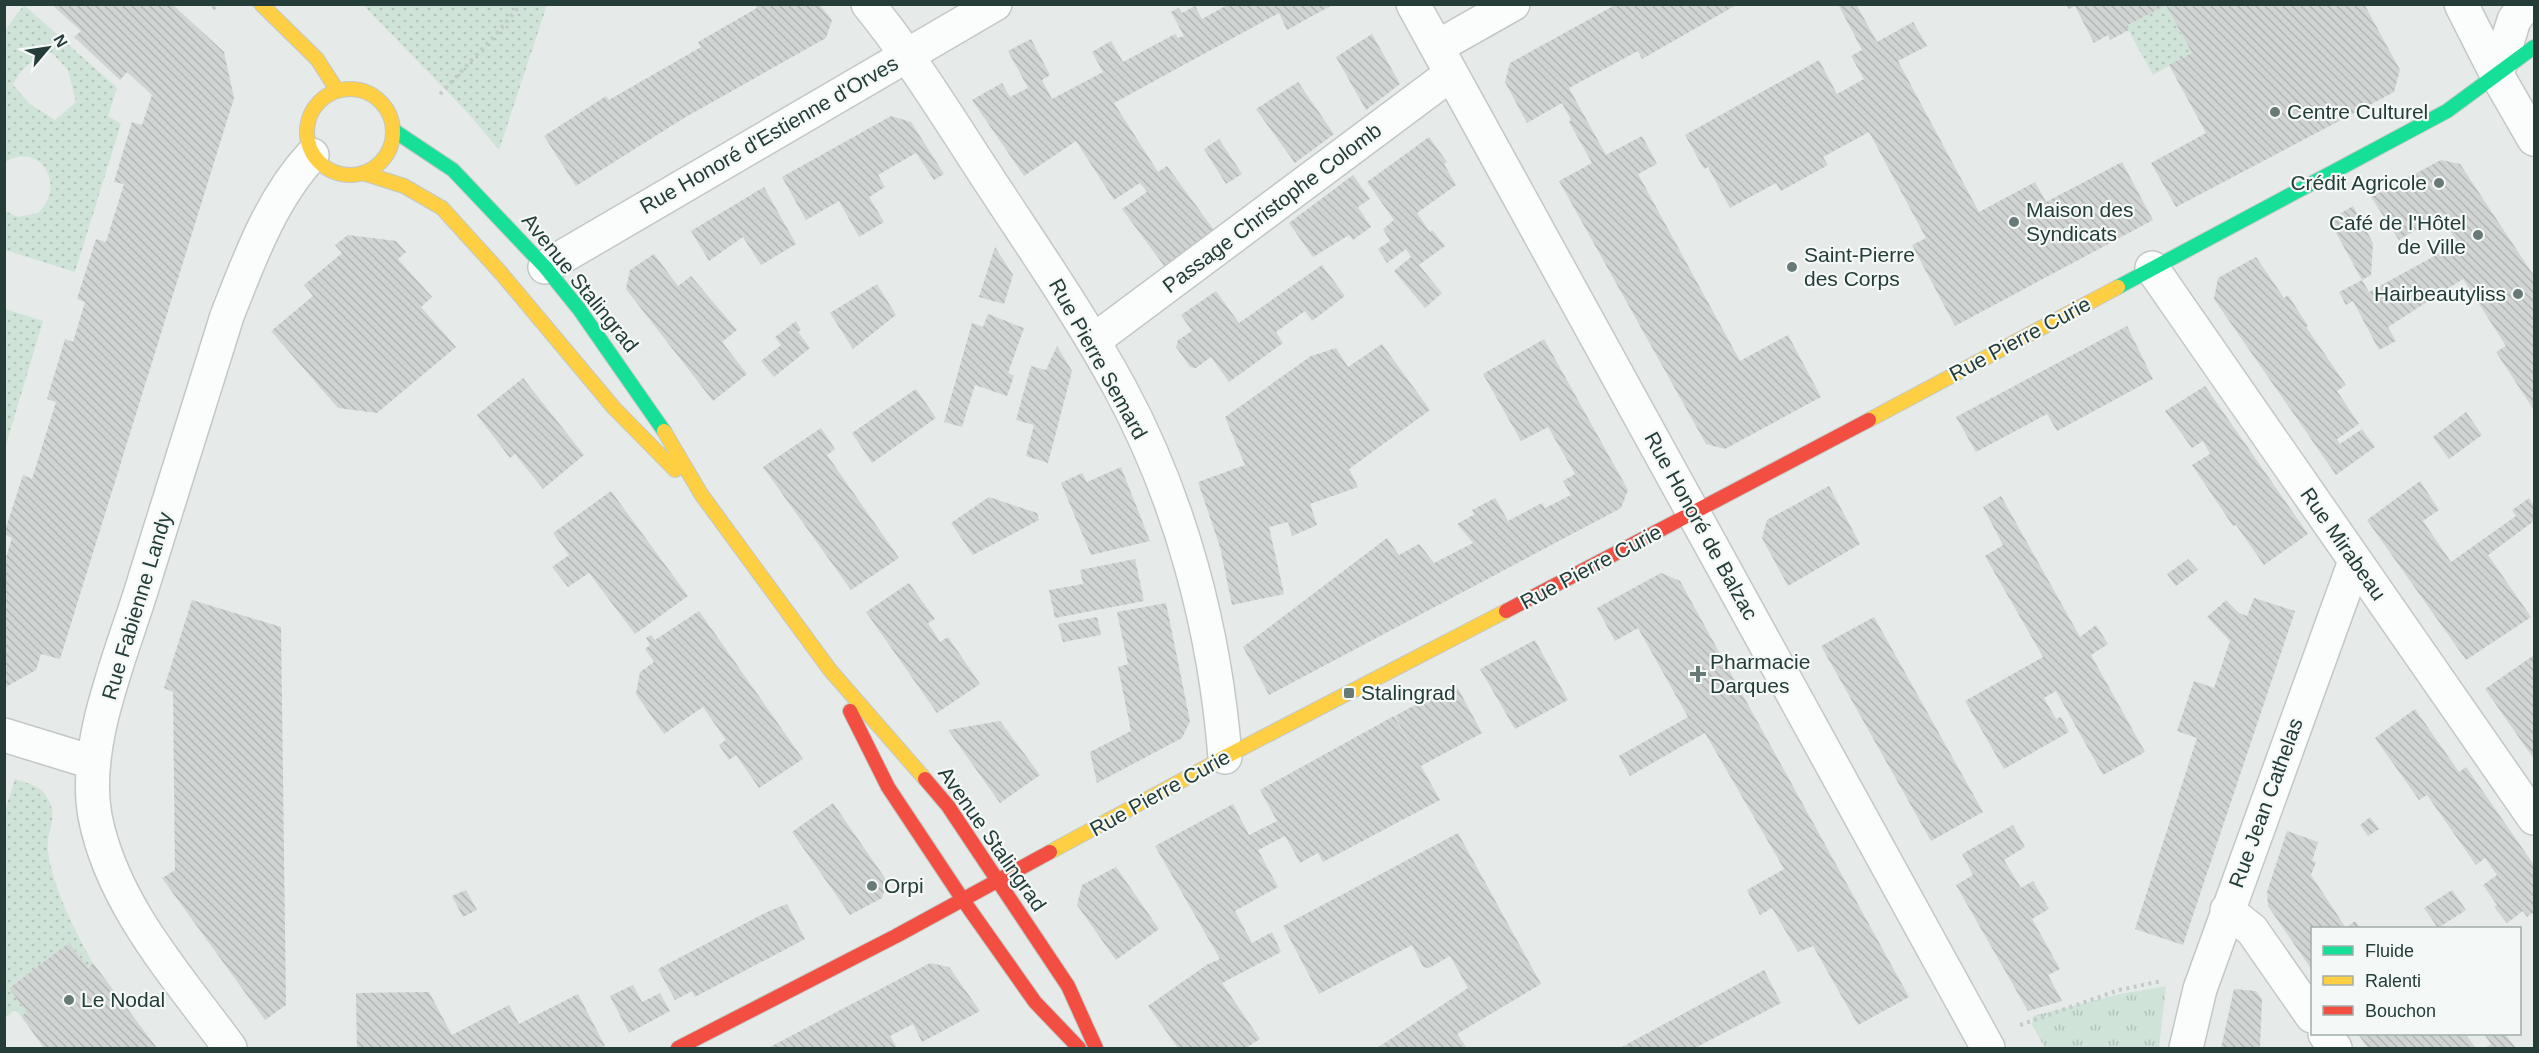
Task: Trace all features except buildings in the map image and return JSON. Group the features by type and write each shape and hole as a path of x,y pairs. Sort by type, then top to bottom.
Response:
{"street":[{"path":"261,4 317,59 337,90"},
{"name":"Rue Pierre Semard","path":"868,4 907,55 1094,341 1146,443 1175,514 1194,575 1222,724 1225,757"},
{"name":"Rue Honoré d'Estienne d'Orves","path":"545,267 995,4"},
{"name":"Rue Honoré de Balzac","path":"1413,4 1985,1043"},
{"name":"Passage Christophe Colomb","path":"1094,341 1512,4"},
{"path":"2461,4 2497,75 2535,139"},
{"path":"2497,75 2514,20 2526,4"},
{"path":"288,31 303,67"},
{"name":"Rue Pierre Curie","path":"678,1048 999,881 1225,757 1694,513 2447,111 2535,47"},
{"path":"337,90 359,90 379,100 391,119 393,130 389,152 382,161 354,176 326,169 312,155 308,146 306,126 312,102 337,90"},
{"name":"Avenue Stalingrad","path":"393,130 453,170 545,267 616,358 655,415 701,494 830,670 948,806 1068,987 1096,1048"},
{"name":"Rue Fabienne Landy","path":"230,1048 152,942 116,881 95,816 92,762 111,688 227,316 244,272 287,187 294,174 312,155"},
{"name":"Avenue Stalingrad","path":"363,173 399,183 432,200 442,208 522,296 614,409 661,458 701,494"},
{"name":"Rue Mirabeau","path":"2152,268 2535,818"},
{"name":"Rue Jean Cathelas","path":"2186,1048 2200,989 2227,910 2355,561"},
{"name":"Avenue Stalingrad","path":"830,670 888,787 963,900 1035,1002 1079,1048"},
{"path":"4,735 92,762"},
{"path":"2227,910 2252,930 2311,1013"},
{"path":"2326,1035 2335,1048"}],"path":[{"path":"213,9 217,4"},
{"path":"440,94 521,4"},
{"path":"1985,1043 2119,990 2168,980 2200,989"}],"green space":[{"path":"24,5 117,88 108,116 121,124 75,272 5,250 5,211 18,217 38,213 47,202 50,179 46,169 38,161 29,157 17,157 5,162 5,30","holes":["52,53 68,70 76,102 55,120 30,104 13,85 19,74 29,64 46,54"]},
{"path":"363,5 547,5 499,150 466,111"},
{"path":"2166,5 2192,53 2153,75 2126,26"},
{"path":"4,309 43,321 5,448"},
{"path":"15,779 41,790 51,805 52,818 48,851 51,865 66,909 93,963 88,968 69,944 9,987 27,1012 21,1016 15,1010 5,1018 4,814"},
{"path":"2166,986 2159,1048 2045,1048 2032,1025 2033,1016 2120,994"}],"traffic: fast":[{"path":"2118,287 2447,111 2534,47"},
{"path":"393,130 453,170 545,267 579,309 664,431"}],"traffic: slow":[{"path":"261,4 317,59 337,90"},
{"path":"342,89 358,89 381,101 390,115 393,132 390,149 381,163 358,175 342,175 326,168 314,156 307,140 307,124 314,108 326,96 342,89"},
{"path":"363,173 404,186 442,208 501,273 614,408 675,470"},
{"path":"1869,420 2118,287"},
{"path":"664,431 701,494 830,670 925,779"},
{"path":"1050,852 1225,757 1506,611"}],"traffic: jam":[{"path":"1506,611 1869,420"},
{"path":"850,711 888,787 963,900 1035,1002 1079,1048"},
{"path":"925,779 948,806 1068,986 1096,1048"},
{"path":"678,1048 896,936 1050,852"}],"place":[{"name":"Centre Culturel","path":"2275,112"},
{"name":"Crédit Agricole","path":"2439,183"},
{"name":"Maison des Syndicats","path":"2014,222"},
{"name":"Café de l'Hôtel de Ville","path":"2478,235"},
{"name":"Saint-Pierre des Corps","path":"1792,267"},
{"name":"Hairbeautyliss","path":"2518,294"},
{"name":"Pharmacie Darques","path":"1698,674"},
{"name":"Stalingrad","path":"1349,693"},
{"name":"Orpi","path":"872,886"},
{"name":"Le Nodal","path":"69,1000"}]}
